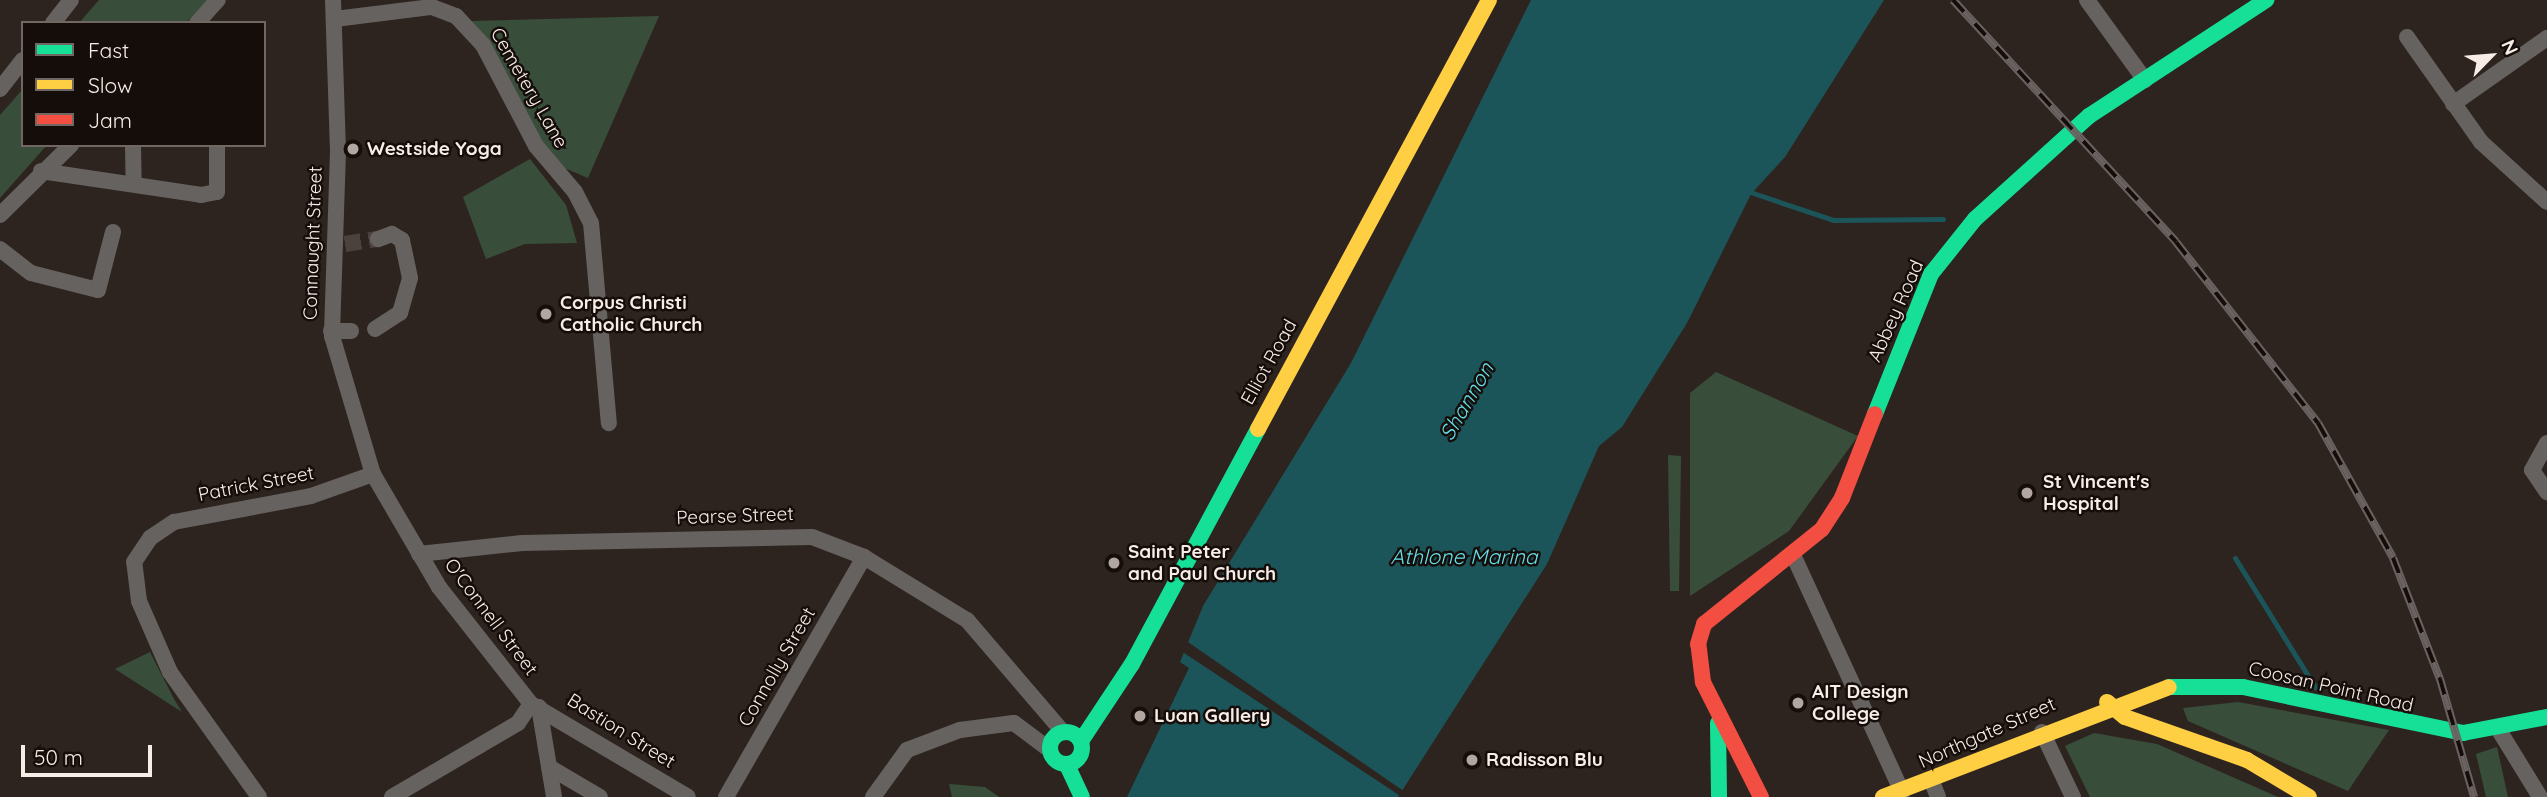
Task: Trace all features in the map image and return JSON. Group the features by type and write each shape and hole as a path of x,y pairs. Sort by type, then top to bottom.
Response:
{"street":[{"path":"54,21 71,0"},
{"path":"199,21 218,0"},
{"name":"Connaught Street","path":"333,0 338,245 331,331 339,378 373,474 419,554"},
{"name":"Elliot Road","path":"1067,765 1081,756 1081,741 1132,664 1489,0"},
{"path":"2087,0 2145,80"},
{"name":"Abbey Road","path":"1761,797 1718,721 1698,659 1704,624 1794,557 1842,498 1931,274 1975,219 2059,140 2266,0"},
{"name":"Cemetery Lane","path":"335,19 432,7 456,16 483,45 536,146 575,192 591,223 609,423"},
{"path":"2407,37 2453,104 2489,150 2510,162 2547,202"},
{"path":"2453,104 2547,37"},
{"path":"0,89 21,63"},
{"path":"0,215 41,170 69,147"},
{"path":"133,147 134,184"},
{"path":"41,170 201,195 217,192 217,147"},
{"path":"0,249 31,273 98,290 113,232"},
{"path":"375,329 400,313 410,278 402,240 393,234 378,239"},
{"path":"331,331 351,331"},
{"path":"2547,443 2532,470 2547,492"},
{"name":"Patrick Street","path":"258,797 180,688 148,625 132,570 150,538 174,522 311,496 373,474"},
{"name":"Pearse Street","path":"419,554 451,547 794,534 864,557 974,625 1063,732"},
{"name":"O'Connell Street","path":"419,554 535,705"},
{"name":"Connolly Street","path":"726,797 864,557"},
{"path":"1794,557 1902,792"},
{"name":"Coosan Point Road","path":"2107,702 2158,687 2243,687 2416,728 2463,733 2547,717"},
{"path":"2107,702 2125,718 2247,760 2309,797"},
{"name":"Northgate Street","path":"1883,797 1935,789 2042,732 2107,702"},
{"path":"392,797 518,723 535,705"},
{"path":"535,705 554,797"},
{"name":"Bastion Street","path":"535,705 688,797"},
{"path":"873,797 907,750 1004,721 1050,750 1067,765 1082,797"},
{"name":"Abbey Road","path":"1718,721 1719,797"},
{"path":"2497,727 2540,797"},
{"path":"1050,750 1063,732 1081,741"},
{"path":"2042,732 2073,797"},
{"path":"549,767 600,797"}],"green space":[{"path":"99,0 208,0 188,21 81,21"},
{"path":"659,16 588,178 562,167 536,135 472,21"},
{"path":"21,91 21,147 45,147 0,198 0,115"},
{"path":"530,159 566,205 577,243 525,244 486,259 463,197"},
{"path":"1716,372 1858,436 1789,531 1690,596 1690,393"},
{"path":"1668,455 1681,456 1679,591 1670,591"},
{"path":"150,652 174,699 182,712 115,669"},
{"path":"2238,702 2389,730 2348,791 2188,721 2183,708"},
{"path":"2094,733 2157,744 2278,797 2090,797 2065,746"},
{"path":"2497,747 2508,797 2486,797 2476,754"},
{"path":"949,784 985,787 999,797 952,797"}],"water":[{"path":"1531,0 1884,0 1785,157 1751,194 1687,323 1622,427 1599,446 1547,564 1398,797 1127,797 1189,668 1180,662 1203,606 1351,363"}],"pier":[{"path":"1185,640 1405,792 1402,797 1181,651"}],"waterway":[{"path":"1744,190 1833,220 1943,219"},
{"path":"2235,558 2315,687"}],"tunnel":[{"path":"345,244 378,239"}],"railway":[{"path":"1953,0 2176,242 2318,423 2393,558 2440,679 2474,797"}],"traffic: fast":[{"path":"1875,414 1931,274 1975,219 2089,116 2266,0"},
{"path":"1081,741 1132,664 1258,429"},
{"path":"2169,687 2243,687 2463,733 2547,717"},
{"path":"1718,723 1719,797"},
{"path":"1066,732 1077,737 1082,748 1077,759 1066,764 1055,759 1050,748 1055,737 1066,732"},
{"path":"1067,765 1082,797"}],"traffic: slow":[{"path":"1258,429 1489,0"},
{"path":"1883,797 2169,687"},
{"path":"2107,702 2125,717 2247,760 2309,797"}],"traffic: jam":[{"path":"1761,797 1703,682 1698,644 1704,624 1822,529 1842,498 1875,414"}],"place":[{"name":"Westside Yoga","path":"353,149"},
{"name":"Corpus Christi Catholic Church","path":"546,314"},
{"name":"St Vincent's Hospital","path":"2027,493"},
{"name":"Saint Peter and Paul Church","path":"1114,563"},
{"name":"AIT Design College","path":"1798,703"},
{"name":"Luan Gallery","path":"1140,716"},
{"name":"Radisson Blu","path":"1472,760"}],"water label":[{"name":"Shannon","path":"1466,401"},
{"name":"Athlone Marina","path":"1464,556"}]}
